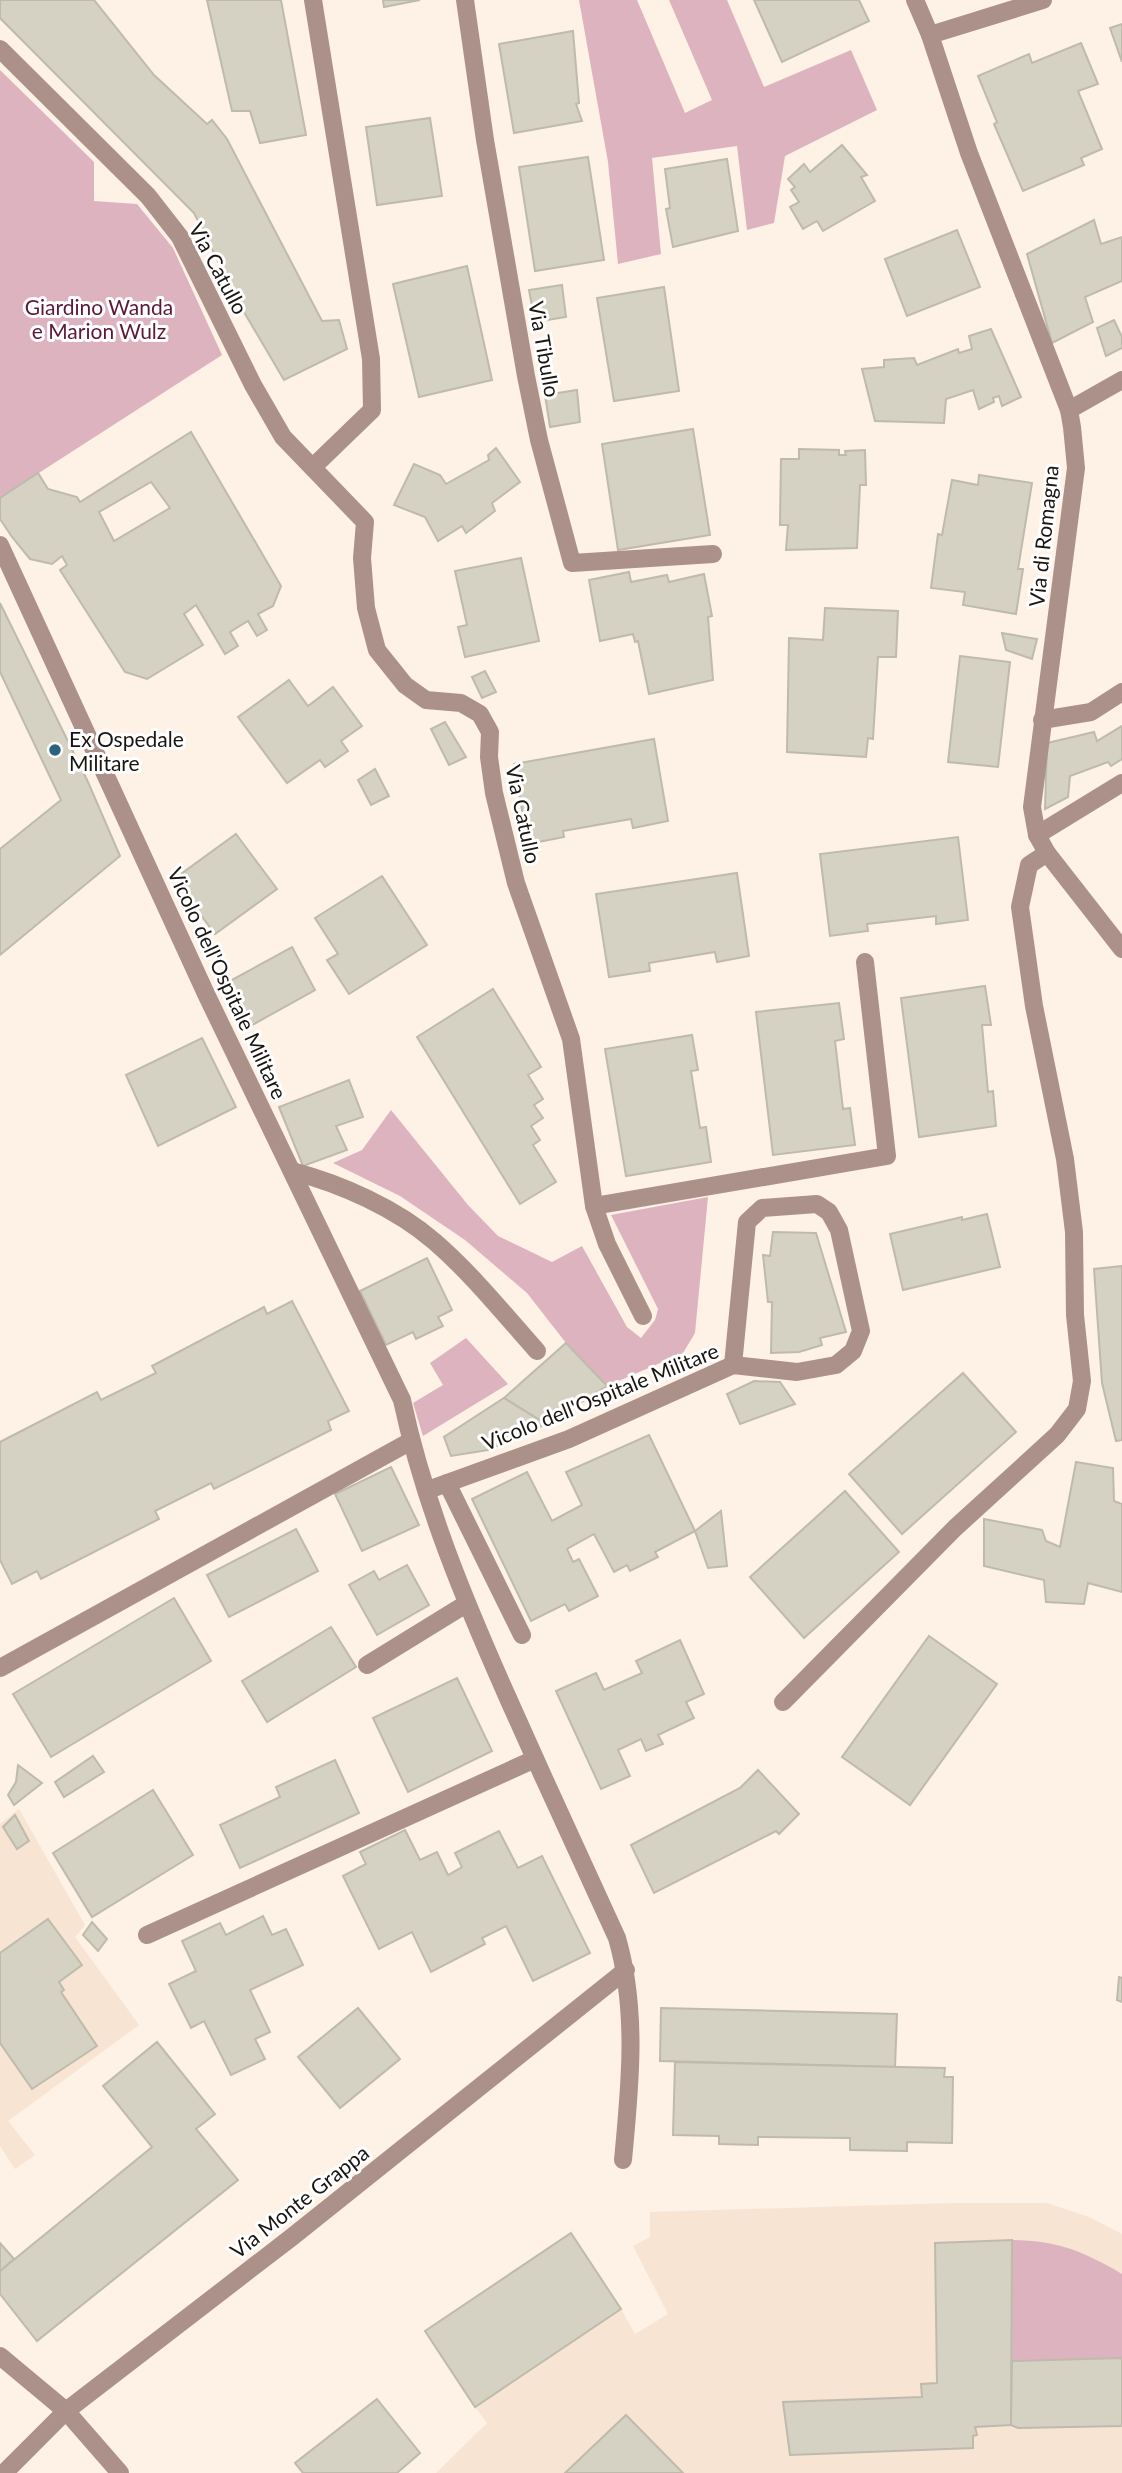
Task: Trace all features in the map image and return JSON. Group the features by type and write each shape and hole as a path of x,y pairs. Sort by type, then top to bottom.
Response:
{"street":[{"path":"313,0 371,359 372,410 313,467"},
{"name":"Via Tibullo","path":"465,0 485,140 526,376 539,440 572,563 713,554"},
{"name":"Via di Romagna","path":"915,0 930,35 969,153 1069,410 1076,468 1032,807 1037,835 1047,853 1122,949"},
{"path":"930,35 1043,0"},
{"name":"Via Catullo","path":"0,49 148,196 180,237 253,385 283,437 365,522 362,558 366,608 377,650 404,685 426,700 461,703 480,714 490,732 494,793 516,883 571,1039 594,1206 607,1244 643,1316"},
{"path":"1069,410 1122,380"},
{"name":"Vicolo dell'Ospitale Militare","path":"0,545 207,996 402,1400 411,1441 444,1549 466,1604 617,1938 626,1970 631,2026 624,2160"},
{"path":"1042,720 1091,712 1122,692"},
{"path":"1037,835 1122,783"},
{"path":"783,1702 955,1528 1058,1435 1077,1409 1082,1381 1075,1315 1074,1232 1065,1159 1034,1006 1020,907 1029,865 1047,853"},
{"path":"594,1206 887,1156 865,962"},
{"path":"292,1171 317,1178 386,1209 433,1241 537,1351"},
{"name":"Vicolo dell'Ospitale Militare","path":"428,1490 569,1439 733,1365 797,1372 835,1365 853,1351 861,1331 839,1230 830,1212 817,1203 762,1208 747,1222 733,1365"},
{"path":"0,1668 411,1441"},
{"path":"447,1483 522,1635"},
{"path":"367,1665 466,1604"},
{"path":"147,1935 535,1759"},
{"name":"Via Monte Grappa","path":"4,2473 66,2411 292,2238 626,1970"},
{"path":"0,2356 66,2411 120,2473"}],"shaded area":[{"path":"19,1809 85,1925 75,1937 139,2025 8,2121 35,2155 15,2169 0,2146 0,1824"},
{"path":"953,2203 1047,2203 1089,2217 1122,2234 1122,2473 436,2473 487,2423 475,2407 621,2309 635,2334 668,2314 633,2246 650,2237 650,2212"}],"green space":[{"path":"579,0 637,0 685,113 712,100 669,0 727,0 764,87 851,50 877,110 785,156 774,223 747,230 737,146 652,158 661,254 618,264 608,162"},
{"name":"Giardino Wanda e Marion Wulz","path":"0,70 94,162 94,201 137,204 173,248 222,355 0,498"},
{"path":"391,1110 468,1205 498,1236 552,1262 582,1246 627,1327 641,1338 655,1320 658,1309 611,1215 708,1197 695,1333 683,1353 607,1386 566,1343 527,1293 465,1240 400,1196 333,1163 362,1150"},
{"path":"466,1338 508,1384 423,1436 413,1403 443,1385 430,1363"},
{"path":"1012,2240 1043,2242 1070,2249 1122,2274 1122,2358 1012,2361"}],"building":[{"path":"0,0 94,0 154,75 207,124 212,120 227,139 322,321 339,320 347,349 284,380 241,307 194,213 0,18"},
{"path":"207,0 281,0 306,135 260,143 250,111 232,111"},
{"path":"383,0 420,0 384,7"},
{"path":"754,0 859,0 869,21 782,62"},
{"path":"1122,24 1122,62 1110,28"},
{"path":"573,31 579,103 576,104 582,121 514,133 499,44"},
{"path":"1081,43 1098,84 1078,91 1102,149 1081,158 1084,165 1023,191 994,124 997,122 978,76 1029,54 1032,63"},
{"path":"430,118 442,196 377,205 366,127"},
{"path":"842,145 867,175 861,177 875,201 823,231 817,221 803,229 790,207 799,202 791,190 795,187 788,179 804,164 810,172"},
{"path":"588,157 604,260 535,271 519,167"},
{"path":"727,159 738,231 673,247 666,209 670,208 665,169"},
{"path":"1094,220 1101,244 1122,237 1122,281 1085,297 1093,322 1052,343 1027,254"},
{"path":"957,230 980,287 907,316 885,259"},
{"path":"467,266 492,380 419,397 393,284"},
{"path":"562,285 566,317 535,322 529,290"},
{"path":"664,287 679,391 614,401 597,298"},
{"path":"1114,320 1122,337 1122,348 1106,356 1097,328"},
{"path":"991,329 1021,397 1002,406 999,396 993,398 994,402 979,409 973,390 946,399 944,423 875,421 862,369 884,367 884,360 914,358 917,365 958,349 959,353 972,349 969,336"},
{"path":"577,390 580,422 550,427 545,395"},
{"path":"693,429 710,535 618,550 602,444"},
{"path":"191,432 281,586 273,606 258,614 267,630 257,636 248,621 230,632 238,646 225,654 196,605 184,614 203,645 147,679 125,672 60,570 67,565 62,556 52,564 30,559 0,519 0,498 38,473 48,489 77,497 80,502","holes":["151,482 170,508 114,541 99,512"]},
{"path":"496,448 520,482 492,503 495,511 466,533 462,526 438,541 425,517 394,505 414,464 440,475 446,484 489,460 488,455"},
{"path":"799,449 839,450 839,455 846,455 845,451 865,450 866,485 860,485 857,548 786,550 788,525 780,525 781,459 799,459"},
{"path":"979,475 1032,483 1018,569 1023,569 1016,614 963,605 965,592 931,588 938,534 942,535 952,480 978,485"},
{"path":"521,558 539,641 465,657 458,627 467,625 455,571"},
{"path":"629,572 631,582 667,575 669,582 704,574 712,616 708,617 713,680 649,694 638,641 635,642 633,634 600,641 589,580"},
{"name":"Ex Ospedale Militare","path":"0,603 88,782 120,856 0,955 0,849 61,800 0,672"},
{"path":"825,608 898,611 896,657 878,657 873,739 868,738 866,757 787,752 789,638 823,640"},
{"path":"1002,633 1037,639 1032,659 1006,650"},
{"path":"960,656 1010,662 998,767 948,762"},
{"path":"485,671 496,692 482,698 472,677"},
{"path":"289,680 308,706 333,687 362,726 341,741 348,751 325,767 320,760 287,783 238,717"},
{"path":"445,722 466,757 449,765 431,729"},
{"path":"1122,726 1122,759 1111,766 1108,762 1070,776 1068,797 1045,809 1047,743 1094,732 1097,741"},
{"path":"654,739 668,821 633,828 631,819 563,831 564,837 528,844 514,764"},
{"path":"375,769 389,796 371,805 358,780"},
{"path":"236,834 277,889 215,934 174,879"},
{"path":"958,837 968,920 936,924 936,916 867,924 868,931 830,936 820,854"},
{"path":"737,873 749,956 717,962 715,952 649,963 650,971 609,977 596,894"},
{"path":"382,876 427,945 349,994 327,960 338,954 315,918"},
{"path":"292,947 315,990 245,1029 221,986"},
{"path":"985,986 991,1025 982,1025 988,1092 993,1091 996,1126 919,1137 901,998"},
{"path":"493,989 541,1067 528,1075 543,1099 534,1105 543,1118 531,1126 540,1140 533,1145 556,1182 520,1204 417,1037"},
{"path":"839,1003 844,1039 835,1041 843,1109 850,1108 855,1145 773,1155 756,1012"},
{"path":"692,1035 698,1070 691,1071 700,1128 706,1127 711,1162 626,1176 605,1049"},
{"path":"202,1038 236,1107 158,1146 126,1075"},
{"path":"349,1080 363,1117 336,1126 347,1150 303,1166 279,1107"},
{"path":"987,1214 1000,1267 903,1290 890,1234 962,1217 962,1220"},
{"path":"773,1232 816,1233 846,1332 820,1338 822,1345 799,1352 771,1353 772,1302 768,1302 763,1255 770,1256"},
{"path":"427,1258 452,1310 438,1317 443,1326 416,1339 413,1332 386,1345 360,1291"},
{"path":"1122,1266 1122,1440 1116,1441 1102,1383 1094,1269"},
{"path":"292,1301 349,1411 328,1421 331,1430 214,1489 211,1483 155,1511 159,1519 41,1579 37,1571 12,1584 0,1560 0,1442 97,1392 101,1400 156,1373 152,1366 264,1307 267,1314"},
{"path":"566,1343 607,1386 546,1424 504,1398"},
{"path":"963,1373 1016,1432 902,1534 849,1474"},
{"path":"754,1381 780,1382 795,1404 740,1424 727,1394"},
{"path":"504,1398 546,1424 488,1450 451,1456 444,1437"},
{"path":"649,1435 695,1531 655,1552 658,1557 630,1571 627,1565 614,1572 594,1534 567,1549 573,1562 579,1559 598,1596 569,1611 565,1604 531,1621 472,1499 527,1472 552,1521 582,1505 566,1472"},
{"path":"1076,1462 1113,1468 1114,1501 1122,1504 1122,1592 1088,1583 1084,1604 1046,1602 1044,1580 984,1566 984,1519 1042,1530 1046,1541 1060,1547"},
{"path":"391,1467 419,1525 362,1551 335,1494"},
{"path":"845,1491 899,1552 804,1638 750,1577"},
{"path":"721,1511 727,1566 708,1568 695,1531"},
{"path":"296,1529 318,1571 229,1617 207,1575"},
{"path":"407,1565 429,1605 377,1635 349,1585 374,1571 379,1580"},
{"path":"174,1598 211,1661 51,1757 13,1694"},
{"path":"331,1627 356,1667 267,1722 242,1681"},
{"path":"929,1636 997,1684 910,1805 842,1757"},
{"path":"680,1640 704,1694 686,1702 694,1718 658,1735 663,1744 646,1751 641,1739 618,1750 630,1776 601,1789 556,1691 596,1673 604,1690 642,1673 636,1661"},
{"path":"457,1678 492,1751 408,1792 373,1718"},
{"path":"93,1756 104,1772 64,1797 55,1782"},
{"path":"335,1760 359,1813 240,1868 220,1825 280,1797 276,1787"},
{"path":"18,1765 42,1783 14,1805 8,1795 16,1782"},
{"path":"758,1770 799,1814 779,1834 776,1831 654,1893 631,1845 740,1788"},
{"path":"153,1790 193,1855 92,1917 53,1853"},
{"path":"15,1815 29,1841 17,1849 3,1827"},
{"path":"405,1830 420,1860 437,1852 448,1875 462,1867 455,1853 499,1831 518,1868 542,1856 590,1953 533,1981 506,1926 482,1938 485,1944 431,1972 412,1932 379,1949 343,1876 366,1864 360,1852"},
{"path":"263,1916 272,1935 286,1929 303,1965 250,1990 270,2032 255,2039 265,2059 231,2075 204,2021 191,2028 169,1984 196,1971 182,1941 220,1923 226,1935"},
{"path":"48,1919 82,1965 59,1982 64,1990 61,1992 97,2046 32,2089 0,2043 0,1953"},
{"path":"92,1922 107,1939 98,1951 83,1935"},
{"path":"1119,1977 1122,1978 1122,2002 1117,2000"},
{"path":"358,2008 400,2059 340,2108 298,2057"},
{"path":"661,2008 897,2014 895,2067 660,2061"},
{"path":"157,2042 215,2114 196,2129 238,2180 37,2341 0,2294 0,2271 152,2147 103,2086"},
{"path":"675,2062 945,2068 944,2077 953,2077 952,2143 907,2142 907,2151 850,2150 850,2138 758,2137 758,2145 719,2144 719,2136 673,2135"},
{"path":"571,2233 621,2309 475,2407 425,2331"},
{"path":"1012,2240 1011,2425 975,2427 977,2435 973,2436 973,2448 790,2455 783,2402 922,2397 921,2384 937,2383 935,2243"},
{"path":"0,2243 14,2259 0,2271"},
{"path":"1122,2358 1122,2426 1018,2428 1011,2425 1012,2361"},
{"path":"377,2399 420,2453 397,2473 303,2473 295,2463"},
{"path":"626,2415 683,2473 565,2473"}],"place":[{"name":"Ex Ospedale Militare","path":"55,750"}]}
